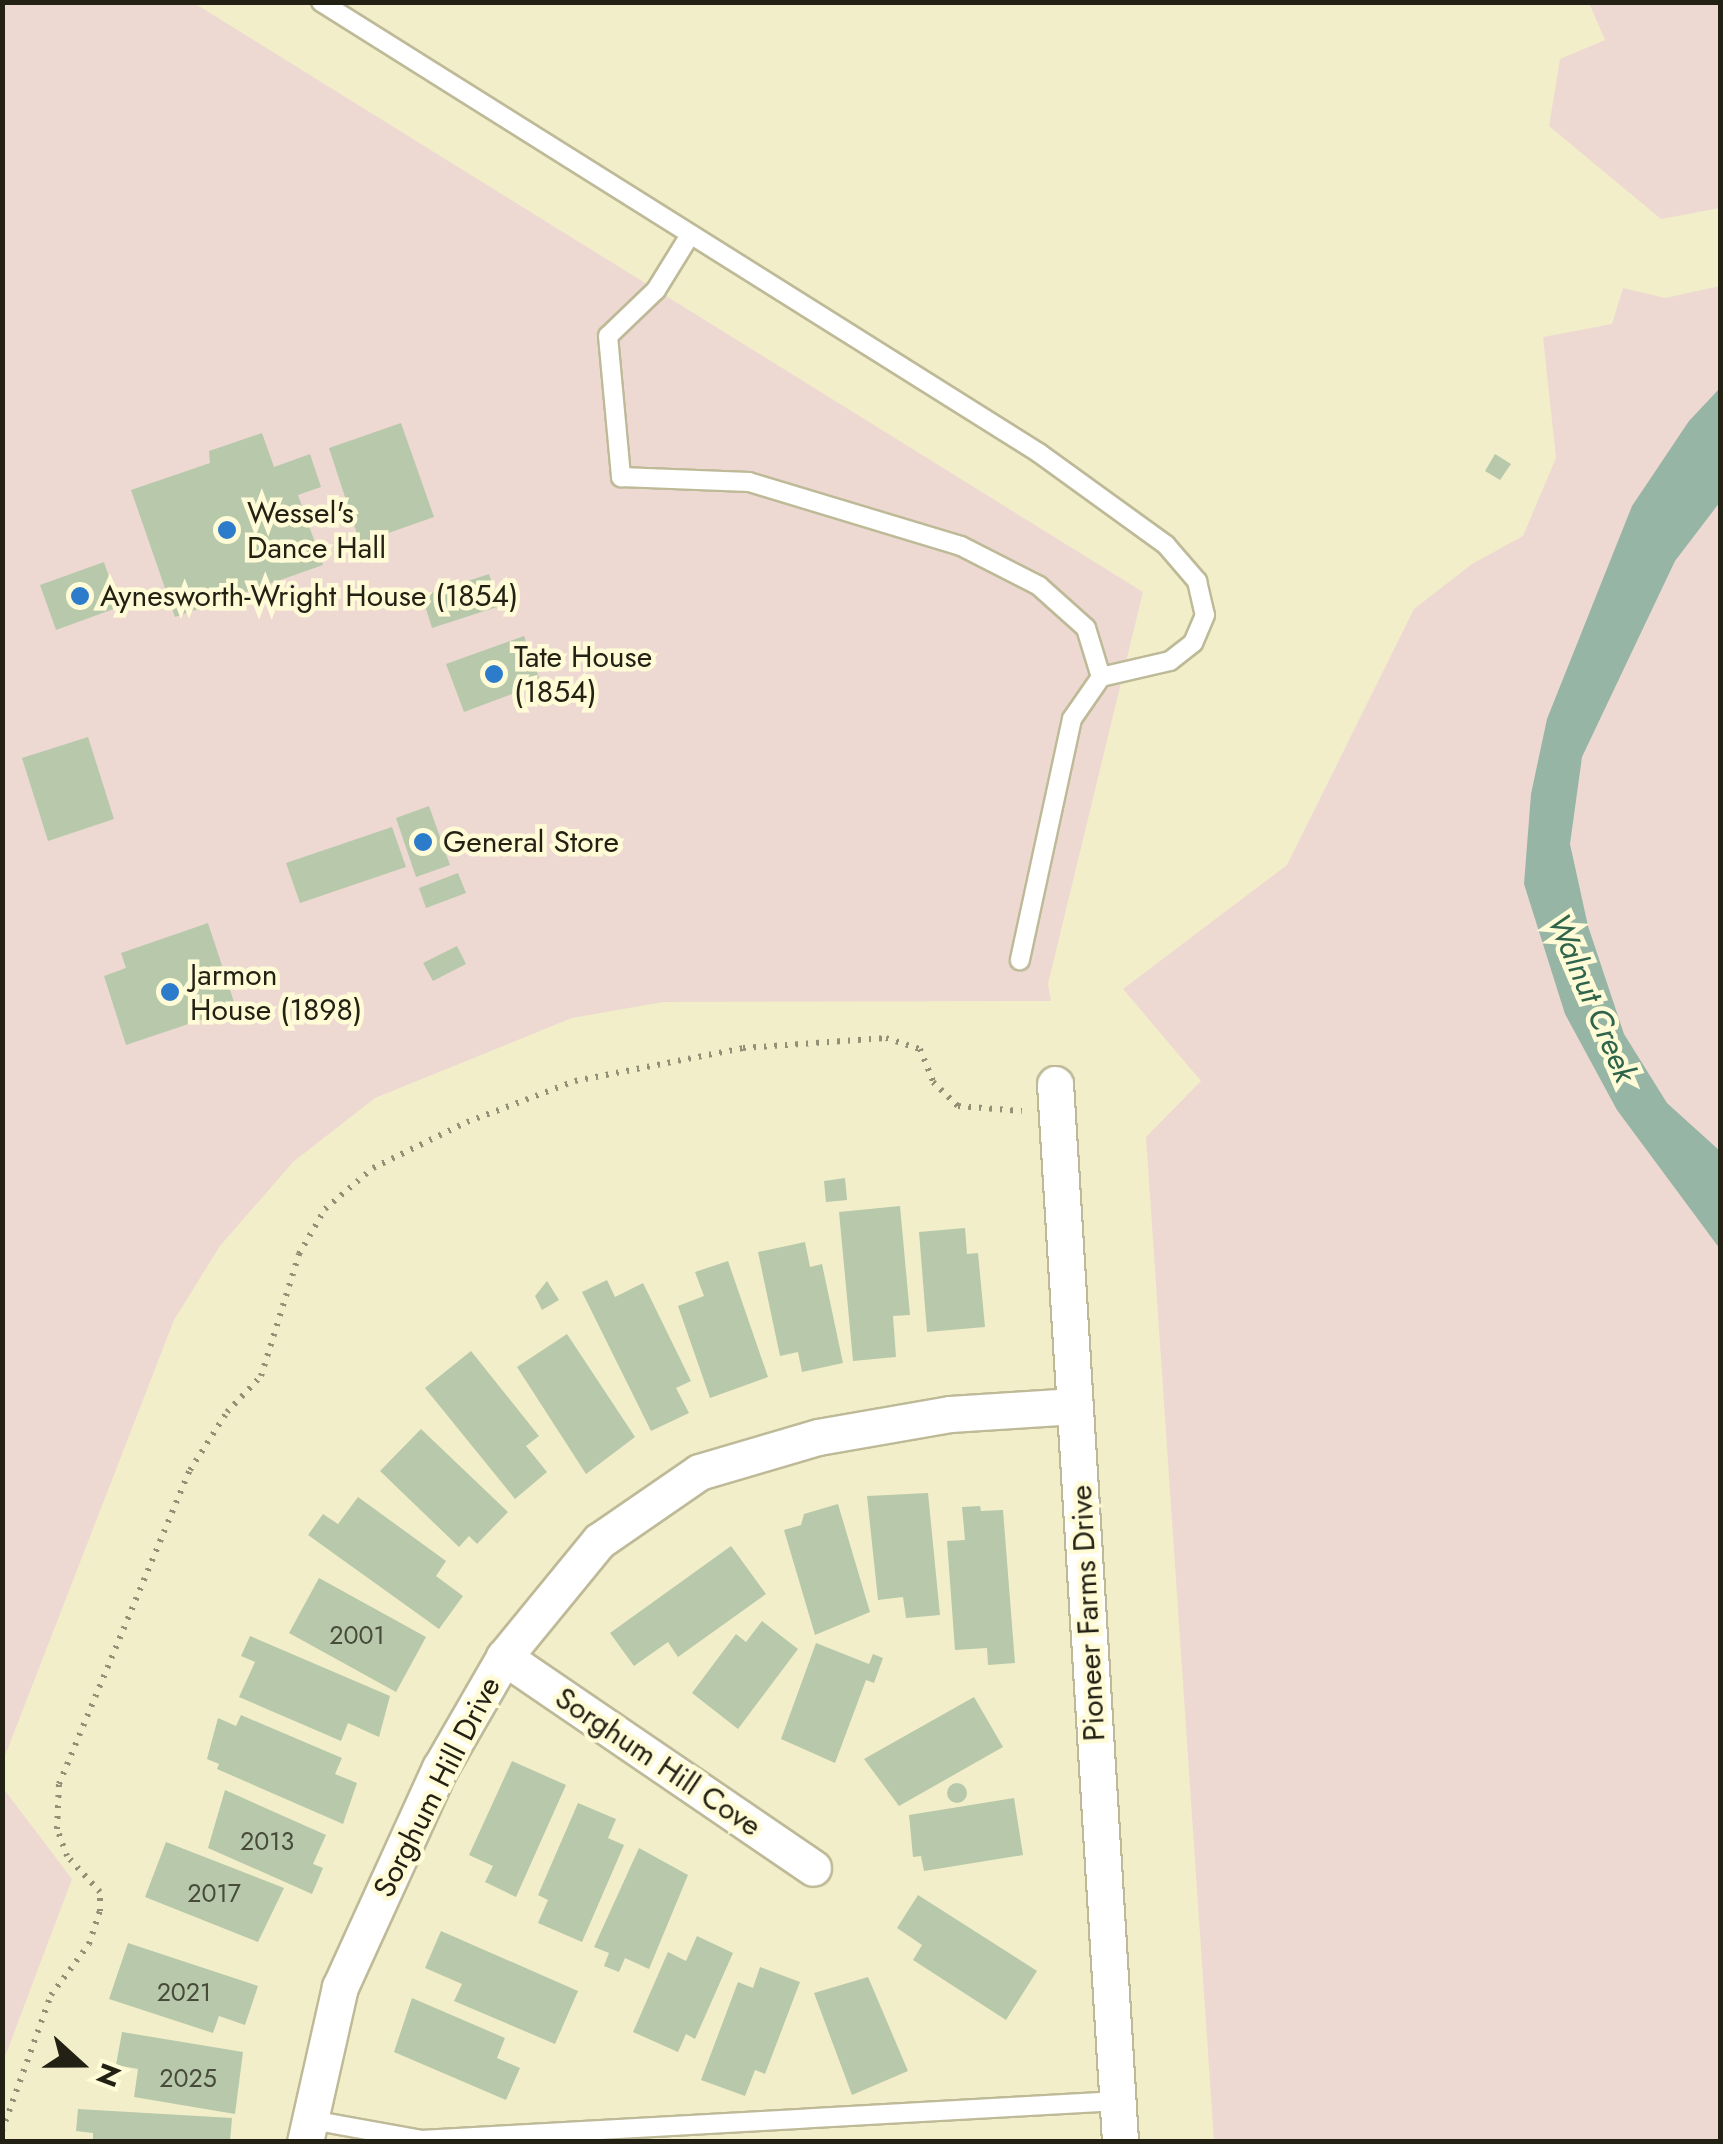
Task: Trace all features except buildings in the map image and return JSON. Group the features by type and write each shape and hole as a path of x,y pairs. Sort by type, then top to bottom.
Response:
{"street":[{"name":"Pioneer Farms Drive","path":"1056,1084 1120,2142"},
{"name":"Sorghum Hill Drive","path":"305,2130 340,1987 440,1768 504,1656 599,1541 700,1472 818,1437 950,1414 1075,1406"},
{"name":"Sorghum Hill Cove","path":"504,1656 812,1868"}],"lane":[{"path":"321,2 1023,443 1166,545 1197,581 1205,614 1192,643 1170,661 1101,677 1072,719 1020,960"},
{"path":"690,234 656,290 608,336 621,477 749,482 961,546 1039,586 1086,628 1101,677"},
{"path":"305,2130 421,2140 1118,2101"}],"path":[{"path":"2,2131 51,1994 90,1944 100,1912 100,1892 67,1856 57,1830 59,1784 190,1470 227,1412 261,1376 299,1254 325,1208 374,1168 503,1108 576,1081 743,1048 886,1038 920,1049 933,1082 958,1106 1023,1111"}],"shaded area":[{"path":"3,3 194,3 1143,592 1048,984 1051,1001 663,1002 572,1018 375,1098 293,1162 220,1246 174,1320 3,1761"},
{"path":"1589,3 1720,3 1720,208 1661,219 1549,126 1560,59 1605,40"},
{"path":"1720,286 1720,2141 1214,2141 1146,1137 1201,1081 1123,989 1287,865 1414,609 1472,564 1523,536 1556,458 1543,337 1612,324 1623,288 1665,298"},
{"path":"3,1788 72,1879 3,2062"}],"water":[{"name":"Walnut Creek","path":"1720,388 1720,502 1675,561 1582,757 1570,844 1588,926 1624,1034 1667,1103 1720,1151 1720,1249 1617,1110 1565,1014 1524,884 1531,794 1547,719 1632,506 1689,421"}],"place":[{"name":"Wessel's Dance Hall","path":"227,530"},
{"name":"Aynesworth-Wright House (1854)","path":"80,596"},
{"name":"Tate House (1854)","path":"494,674"},
{"name":"General Store","path":"423,842"},
{"name":"Jarmon House (1898)","path":"170,992"}]}
